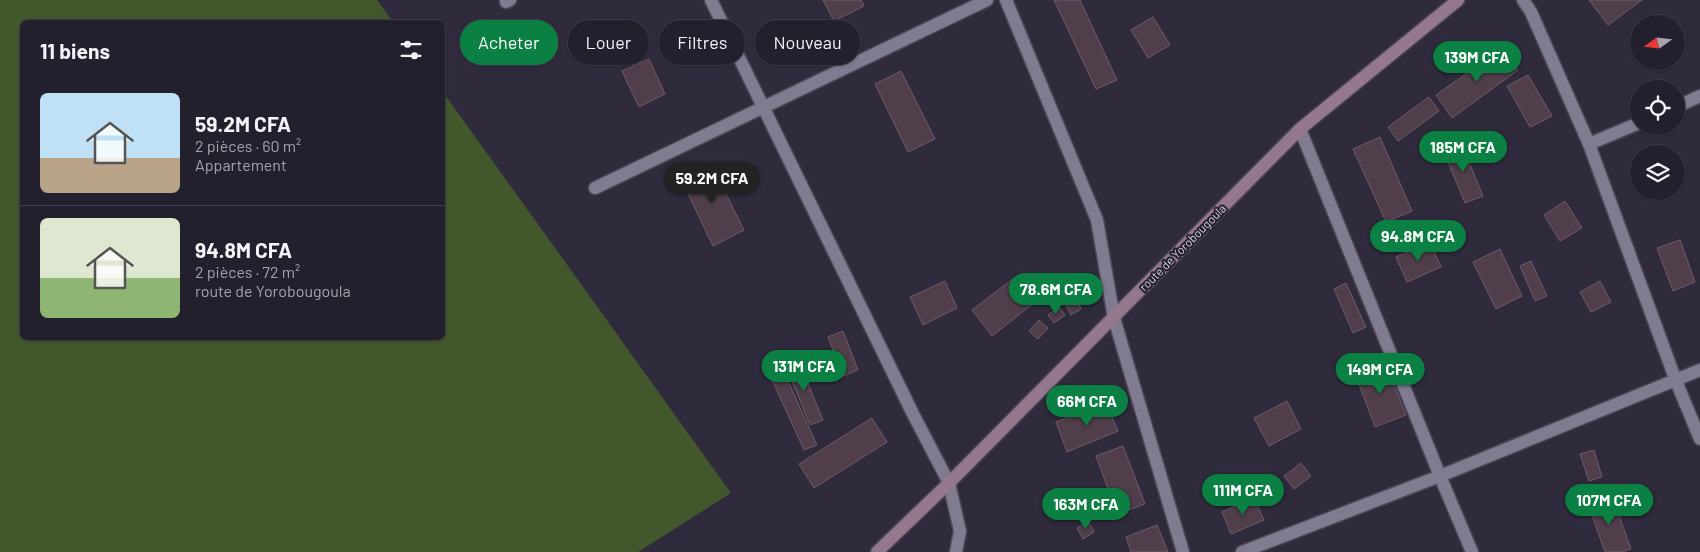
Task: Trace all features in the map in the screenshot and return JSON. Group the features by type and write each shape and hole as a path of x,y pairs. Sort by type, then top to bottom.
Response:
{"main road":[{"name":"route de Yorobougoula","path":"877,552 1114,318 1300,129 1458,0"}],"street":[{"path":"711,0 913,414 949,483 960,531 956,552"},
{"path":"595,188 987,0"},
{"path":"1006,0 1097,220 1114,318 1183,552"},
{"path":"1523,0 1531,12 1589,144 1676,381 1700,439"},
{"path":"1685,102 1700,96"},
{"path":"1589,144 1630,127"},
{"path":"1300,129 1472,552"},
{"path":"1242,552 1440,476 1700,370"}],"green space":[{"path":"0,0 377,0 392,20 20,20 20,340 445,340 445,95 731,493 638,552 0,552"}],"building":[{"path":"823,0 861,0 864,6 833,20"},
{"path":"1054,0 1080,0 1117,80 1096,89"},
{"path":"1589,0 1642,0 1608,25"},
{"path":"1153,17 1170,45 1148,58 1131,30"},
{"path":"1502,48 1518,70 1452,118 1436,95"},
{"path":"649,59 665,94 639,107 622,71 636,65 649,65"},
{"path":"901,71 935,139 908,152 875,84"},
{"path":"1528,75 1552,116 1530,127 1507,86"},
{"path":"1429,97 1439,111 1398,141 1388,127"},
{"path":"1380,137 1412,211 1386,222 1353,149"},
{"path":"1461,143 1483,196 1465,203 1443,150"},
{"path":"710,162 744,230 713,246 680,177"},
{"path":"1565,201 1582,228 1560,241 1544,215"},
{"path":"1680,240 1695,282 1673,291 1657,248"},
{"path":"1430,242 1441,267 1407,282 1396,257"},
{"path":"1500,249 1522,296 1496,309 1473,262"},
{"path":"1531,261 1547,296 1535,301 1520,266"},
{"path":"1014,278 1034,303 992,336 972,310"},
{"path":"945,281 957,308 923,325 910,297"},
{"path":"1600,281 1611,302 1591,312 1580,292"},
{"path":"1346,283 1366,327 1353,333 1334,289"},
{"path":"1076,298 1081,309 1071,315 1065,303"},
{"path":"1059,307 1065,315 1054,323 1048,315"},
{"path":"1039,320 1048,328 1038,339 1029,331"},
{"path":"843,331 858,370 843,376 828,337"},
{"path":"798,359 823,420 810,425 785,364"},
{"path":"1385,362 1406,415 1375,427 1355,374"},
{"path":"782,368 817,445 804,450 769,373"},
{"path":"1287,401 1301,429 1269,446 1254,418"},
{"path":"1106,402 1118,431 1067,452 1056,422"},
{"path":"872,418 887,442 814,488 799,464"},
{"path":"1123,446 1145,504 1117,514 1096,456"},
{"path":"1594,450 1602,477 1589,481 1580,454"},
{"path":"1301,463 1311,476 1294,489 1284,476"},
{"path":"1612,496 1631,549 1621,552 1605,552 1588,504"},
{"path":"1254,498 1264,520 1231,534 1222,512"},
{"path":"1088,521 1094,532 1083,539 1077,528"},
{"path":"1157,525 1168,552 1131,552 1126,537"}]}
